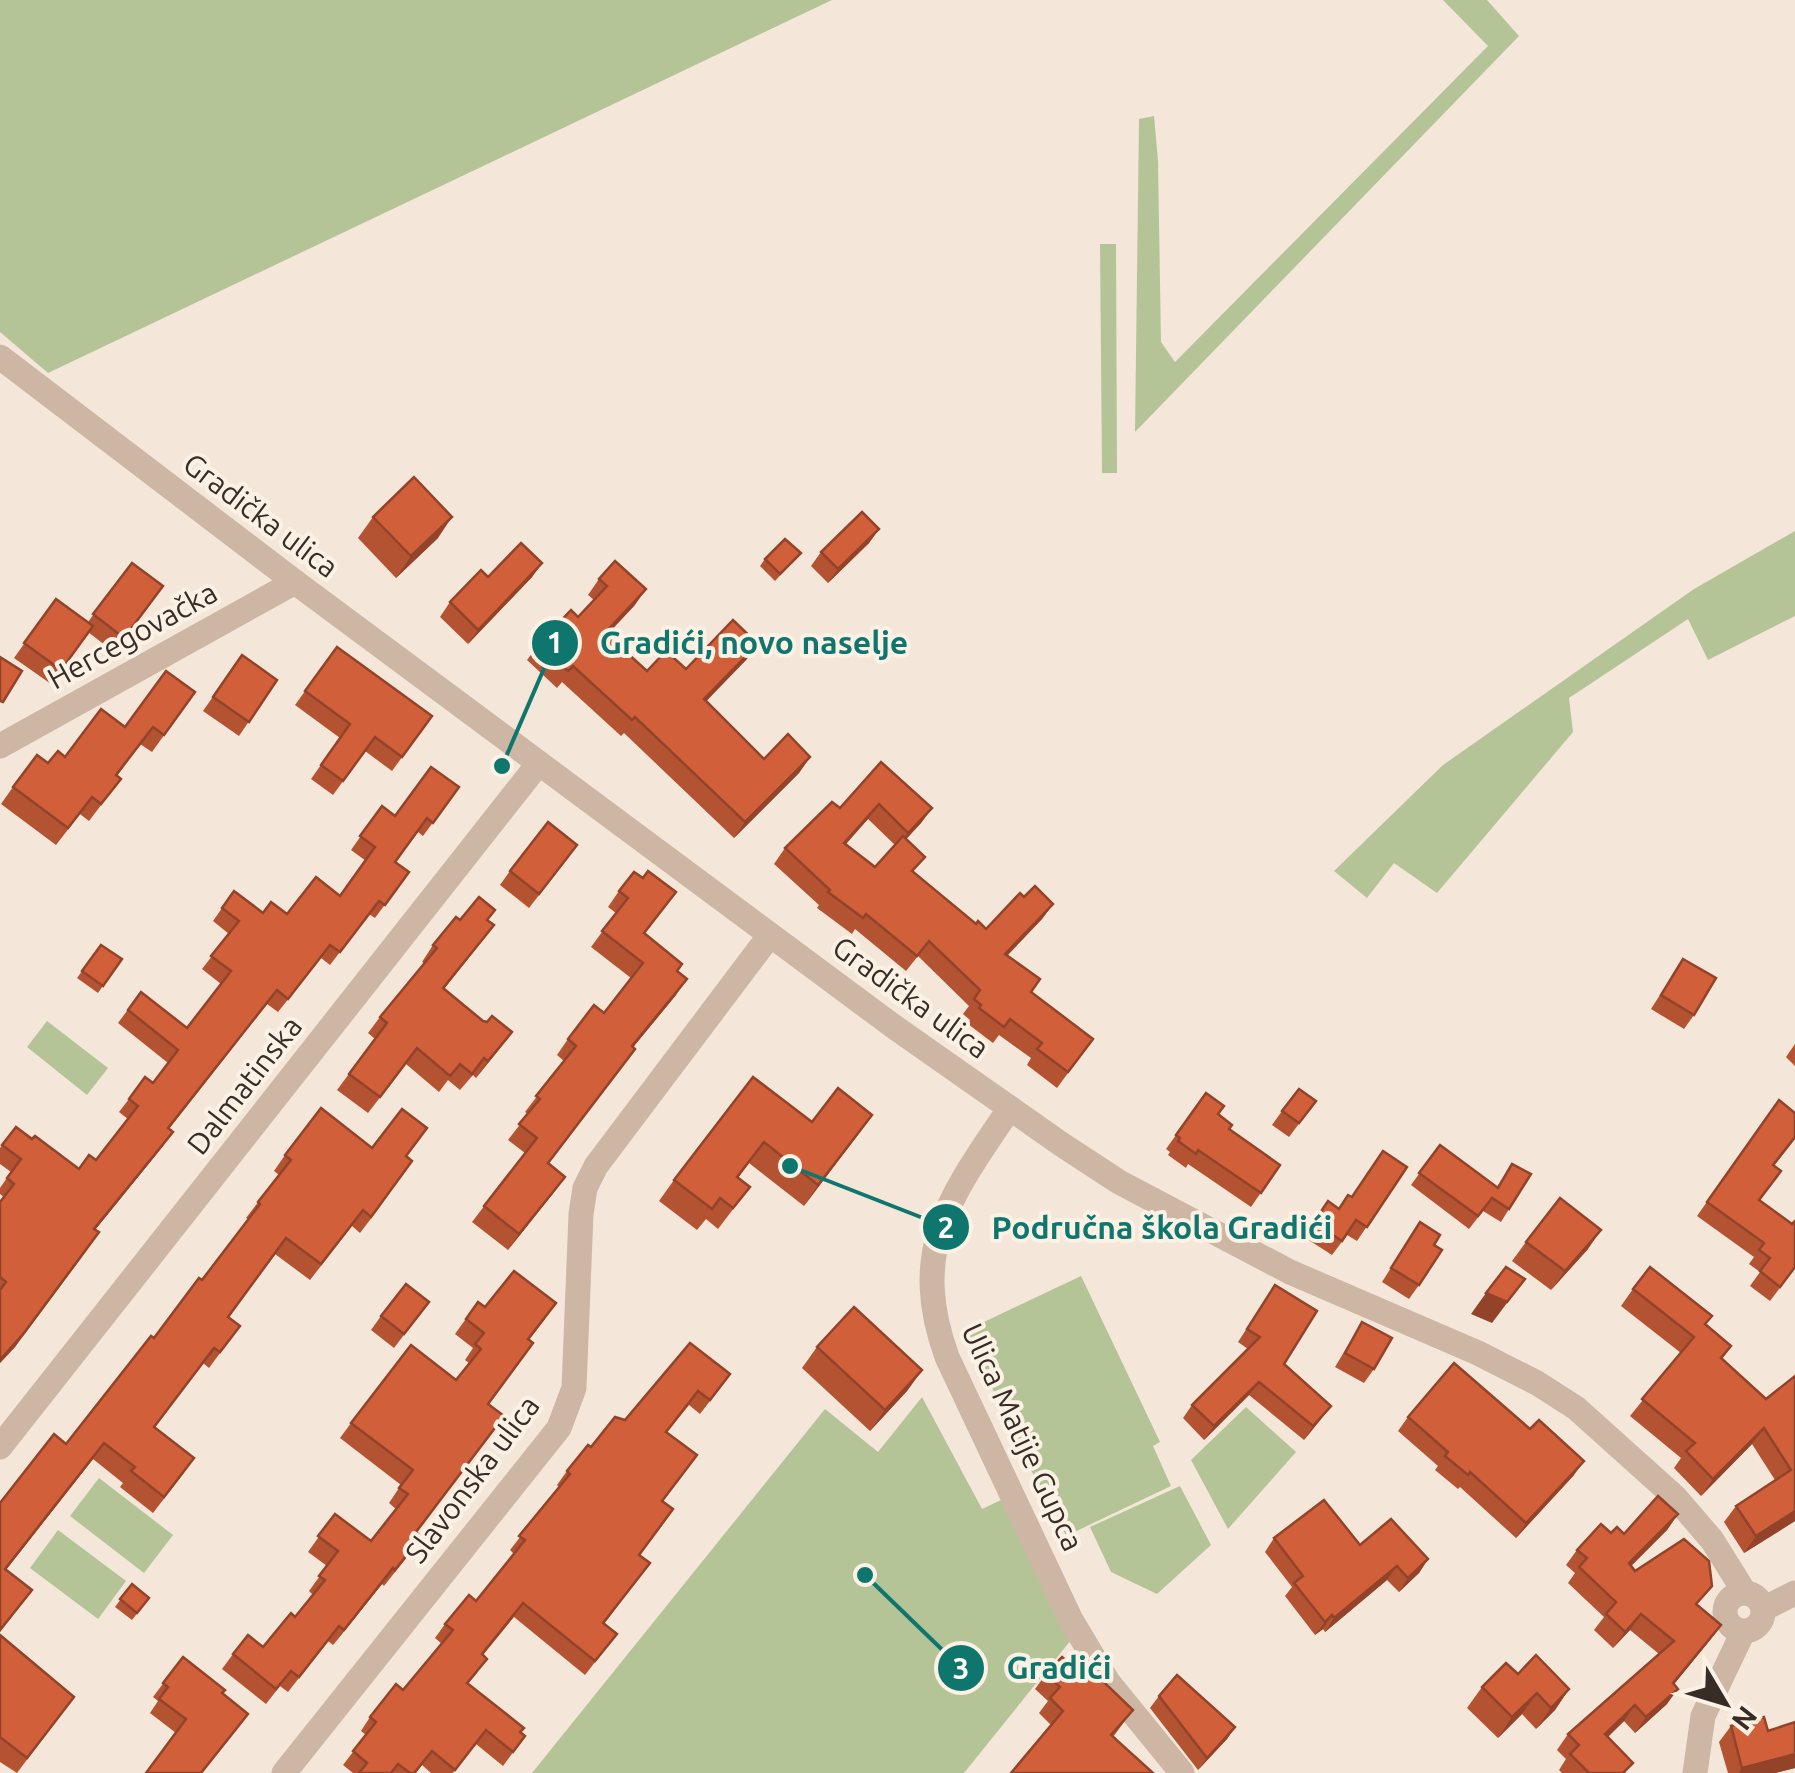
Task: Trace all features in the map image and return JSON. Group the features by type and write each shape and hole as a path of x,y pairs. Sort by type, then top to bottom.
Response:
{"street":[{"name":"Gradička ulica","path":"0,357 770,935 1119,1182 1290,1272 1478,1353 1546,1388 1604,1431 1675,1497 1712,1540 1754,1601"},
{"name":"Hercegovačka","path":"0,746 295,582"},
{"name":"Dalmatinska","path":"0,1447 539,763"},
{"name":"Slavonska ulica","path":"284,1773 558,1428 574,1388 580,1214 585,1188 618,1134 770,935"},
{"name":"Ulica Matije Gupca","path":"1010,1108 950,1201 944,1218 932,1258 931,1293 936,1326 1071,1620 1108,1682 1182,1773"},
{"path":"1695,1773 1703,1716 1743,1632 1728,1623 1725,1615 1730,1600 1754,1601 1795,1593"}],"green space":[{"path":"0,0 832,0 48,373 0,332"},
{"path":"1443,0 1487,0 1519,36 1135,432 1139,119 1154,116 1161,342 1175,362 1488,46"},
{"path":"1100,244 1116,244 1117,473 1102,473"},
{"path":"1795,531 1795,616 1708,660 1688,619 1569,698 1573,732 1437,893 1394,863 1367,898 1334,871 1443,765 1694,589"},
{"path":"47,1021 108,1068 87,1095 27,1047"},
{"path":"1081,1276 1160,1442 1153,1446 1171,1486 1066,1536 965,1331"},
{"path":"922,1397 982,1509 1001,1500 1071,1640 964,1773 532,1773 825,1409 878,1452"},
{"path":"1246,1407 1296,1452 1228,1529 1191,1460"},
{"path":"99,1478 173,1535 144,1573 70,1516"},
{"path":"1180,1486 1211,1545 1157,1594 1111,1572 1090,1527"},
{"path":"58,1530 126,1581 98,1619 30,1568"}],"building":[{"path":"414,477 452,517 411,556 373,517"},
{"path":"862,512 879,529 838,569 821,552"},
{"path":"785,539 801,553 780,574 765,559"},
{"path":"521,543 542,563 478,630 450,602 481,570 488,577"},
{"path":"615,561 646,589 605,633 647,671 666,651 686,669 733,620 758,644 704,699 764,759 788,734 810,757 745,822 635,717 632,720 573,666 568,671 539,644 571,610 578,617 607,586 599,579"},
{"path":"132,563 163,586 124,638 93,614"},
{"path":"56,599 93,626 61,670 24,643"},
{"path":"337,647 432,716 402,757 375,737 343,781 321,765 350,724 305,691"},
{"path":"242,655 277,680 249,722 213,697"},
{"path":"0,657 22,671 3,702 0,701"},
{"path":"166,671 195,692 164,735 153,727 116,775 121,779 101,804 92,797 68,828 13,787 37,755 48,763 58,751 65,757 101,709 125,727"},
{"path":"881,762 932,808 908,833 879,804 844,843 875,867 903,836 925,857 912,871 986,929 1020,893 1024,897 1035,886 1053,904 1005,954 1040,979 1031,992 1093,1039 1068,1072 1037,1049 1042,1043 1010,1019 1004,1027 979,1008 981,1005 974,999 980,990 929,941 917,956 866,914 863,918 828,892 785,848 832,802 840,808"},
{"path":"431,767 459,787 433,823 427,818 395,862 409,872 385,905 379,901 340,952 330,945 288,999 277,990 168,1128 173,1132 94,1229 99,1232 0,1360 0,1290 6,1282 0,1277 0,1202 14,1184 7,1178 21,1159 2,1145 16,1127 32,1139 35,1136 79,1169 89,1155 96,1160 138,1106 129,1099 145,1077 153,1083 178,1050 128,1010 141,992 187,1028 231,971 211,956 239,921 222,908 234,891 263,913 271,902 287,914 316,877 340,896 375,847 360,836 382,806 395,816"},
{"path":"548,822 577,845 539,894 510,871"},
{"path":"648,871 676,892 644,933 682,964 677,971 687,979 632,1046 635,1049 548,1163 565,1177 519,1234 484,1206 537,1138 519,1124 576,1046 568,1039 594,1005 604,1013 643,963 602,931 628,898 619,891 634,872 643,878"},
{"path":"479,897 495,910 487,920 494,925 443,988 483,1021 492,1016 512,1032 472,1074 460,1064 450,1076 417,1048 380,1097 349,1074 387,1023 380,1017 437,948 433,945 456,917 460,920"},
{"path":"101,945 122,959 103,986 82,971"},
{"path":"1683,959 1716,978 1694,1015 1661,995"},
{"path":"753,1077 812,1122 838,1088 872,1115 818,1185 764,1142 737,1177 750,1187 733,1208 720,1198 712,1209 674,1180"},
{"path":"1299,1089 1316,1101 1299,1123 1282,1111"},
{"path":"1206,1093 1224,1106 1218,1114 1232,1125 1229,1129 1280,1165 1261,1193 1178,1141 1176,1135"},
{"path":"1779,1100 1795,1113 1795,1137 1773,1165 1781,1171 1759,1200 1792,1224 1795,1221 1795,1267 1780,1287 1760,1271 1770,1258 1759,1250 1764,1243 1707,1202"},
{"path":"321,1108 372,1148 402,1109 427,1128 406,1156 412,1161 371,1217 363,1210 321,1264 286,1238 228,1317 240,1326 220,1352 214,1348 154,1427 194,1458 164,1497 104,1443 5,1569 32,1590 0,1630 0,1503 54,1434 66,1444 199,1278 202,1280 291,1160 285,1155"},
{"path":"1440,1145 1498,1188 1512,1164 1531,1174 1509,1209 1492,1198 1478,1216 1419,1173"},
{"path":"1383,1151 1407,1167 1367,1227 1356,1220 1342,1241 1314,1222 1328,1201 1339,1209 1348,1195 1352,1197"},
{"path":"1560,1198 1601,1230 1565,1271 1526,1242"},
{"path":"1420,1222 1440,1235 1434,1245 1442,1250 1419,1285 1391,1268"},
{"path":"1506,1267 1525,1279 1507,1302 1486,1293"},
{"path":"1650,1267 1712,1316 1705,1324 1731,1346 1721,1358 1766,1399 1795,1376 1795,1511 1756,1536 1736,1506 1791,1470 1764,1428 1713,1479 1686,1451 1695,1443 1642,1399 1694,1337 1633,1289"},
{"path":"514,1271 556,1303 528,1339 533,1343 488,1404 504,1416 416,1532 421,1537 395,1570 344,1630 339,1626 299,1677 291,1671 276,1689 233,1654 248,1635 263,1647 291,1613 295,1617 325,1580 319,1576 338,1551 318,1536 335,1514 371,1541 408,1494 399,1488 413,1470 351,1423 411,1345 456,1380 481,1349 475,1344 484,1333 466,1319 478,1302 485,1307"},
{"path":"406,1284 429,1302 404,1334 381,1316"},
{"path":"1275,1285 1317,1311 1284,1364 1331,1406 1313,1426 1259,1382 1214,1426 1192,1405 1260,1337 1247,1329"},
{"path":"854,1307 922,1370 885,1410 817,1347"},
{"path":"1362,1322 1392,1338 1374,1369 1345,1353"},
{"path":"690,1343 730,1374 710,1400 698,1391 666,1432 697,1455 662,1501 673,1509 639,1555 650,1563 603,1623 617,1634 595,1661 523,1603 482,1654 487,1659 467,1683 524,1728 520,1732 525,1736 513,1752 486,1730 455,1770 432,1751 414,1773 398,1764 391,1773 359,1773 367,1763 353,1751 376,1722 370,1717 396,1684 403,1690 453,1630 445,1624 469,1595 476,1601 525,1540 519,1536 570,1474 567,1471 588,1445 591,1447 615,1417 625,1420"},
{"path":"1454,1363 1530,1429 1539,1420 1584,1461 1526,1523 1470,1472 1468,1475 1445,1456 1448,1452 1408,1417"},
{"path":"1658,1496 1678,1514 1629,1563 1635,1571 1684,1539 1709,1561 1712,1586 1696,1604 1721,1625 1673,1683 1678,1689 1646,1717 1635,1705 1605,1734 1633,1763 1623,1773 1589,1773 1570,1754 1579,1745 1568,1734 1674,1641 1641,1614 1625,1632 1606,1614 1616,1602 1579,1567 1587,1558 1577,1550 1601,1524 1611,1533 1617,1527 1624,1534"},
{"path":"1324,1500 1360,1545 1391,1519 1428,1559 1408,1578 1397,1566 1325,1622 1294,1583 1303,1576 1274,1538"},
{"path":"132,1584 149,1598 137,1613 120,1599"},
{"path":"0,1635 74,1697 27,1758 0,1737"},
{"path":"1536,1655 1569,1689 1551,1708 1537,1693 1512,1717 1482,1687 1506,1663 1518,1674"},
{"path":"183,1657 248,1714 201,1773 146,1773 186,1719 159,1699 168,1687 163,1683"},
{"path":"1062,1657 1076,1670 1083,1662 1133,1710 1111,1735 1153,1773 1011,1773 1063,1711 1050,1698 1060,1687 1046,1674"},
{"path":"1177,1675 1235,1727 1207,1758 1159,1696"},
{"path":"1764,1717 1768,1731 1795,1722 1795,1754 1742,1768 1731,1726"}],"place":[{"name":"Gradići, novo naselje","path":"502,766"},
{"name":"Područna škola Gradići","path":"790,1166"},
{"name":"Gradići","path":"865,1575"}]}
